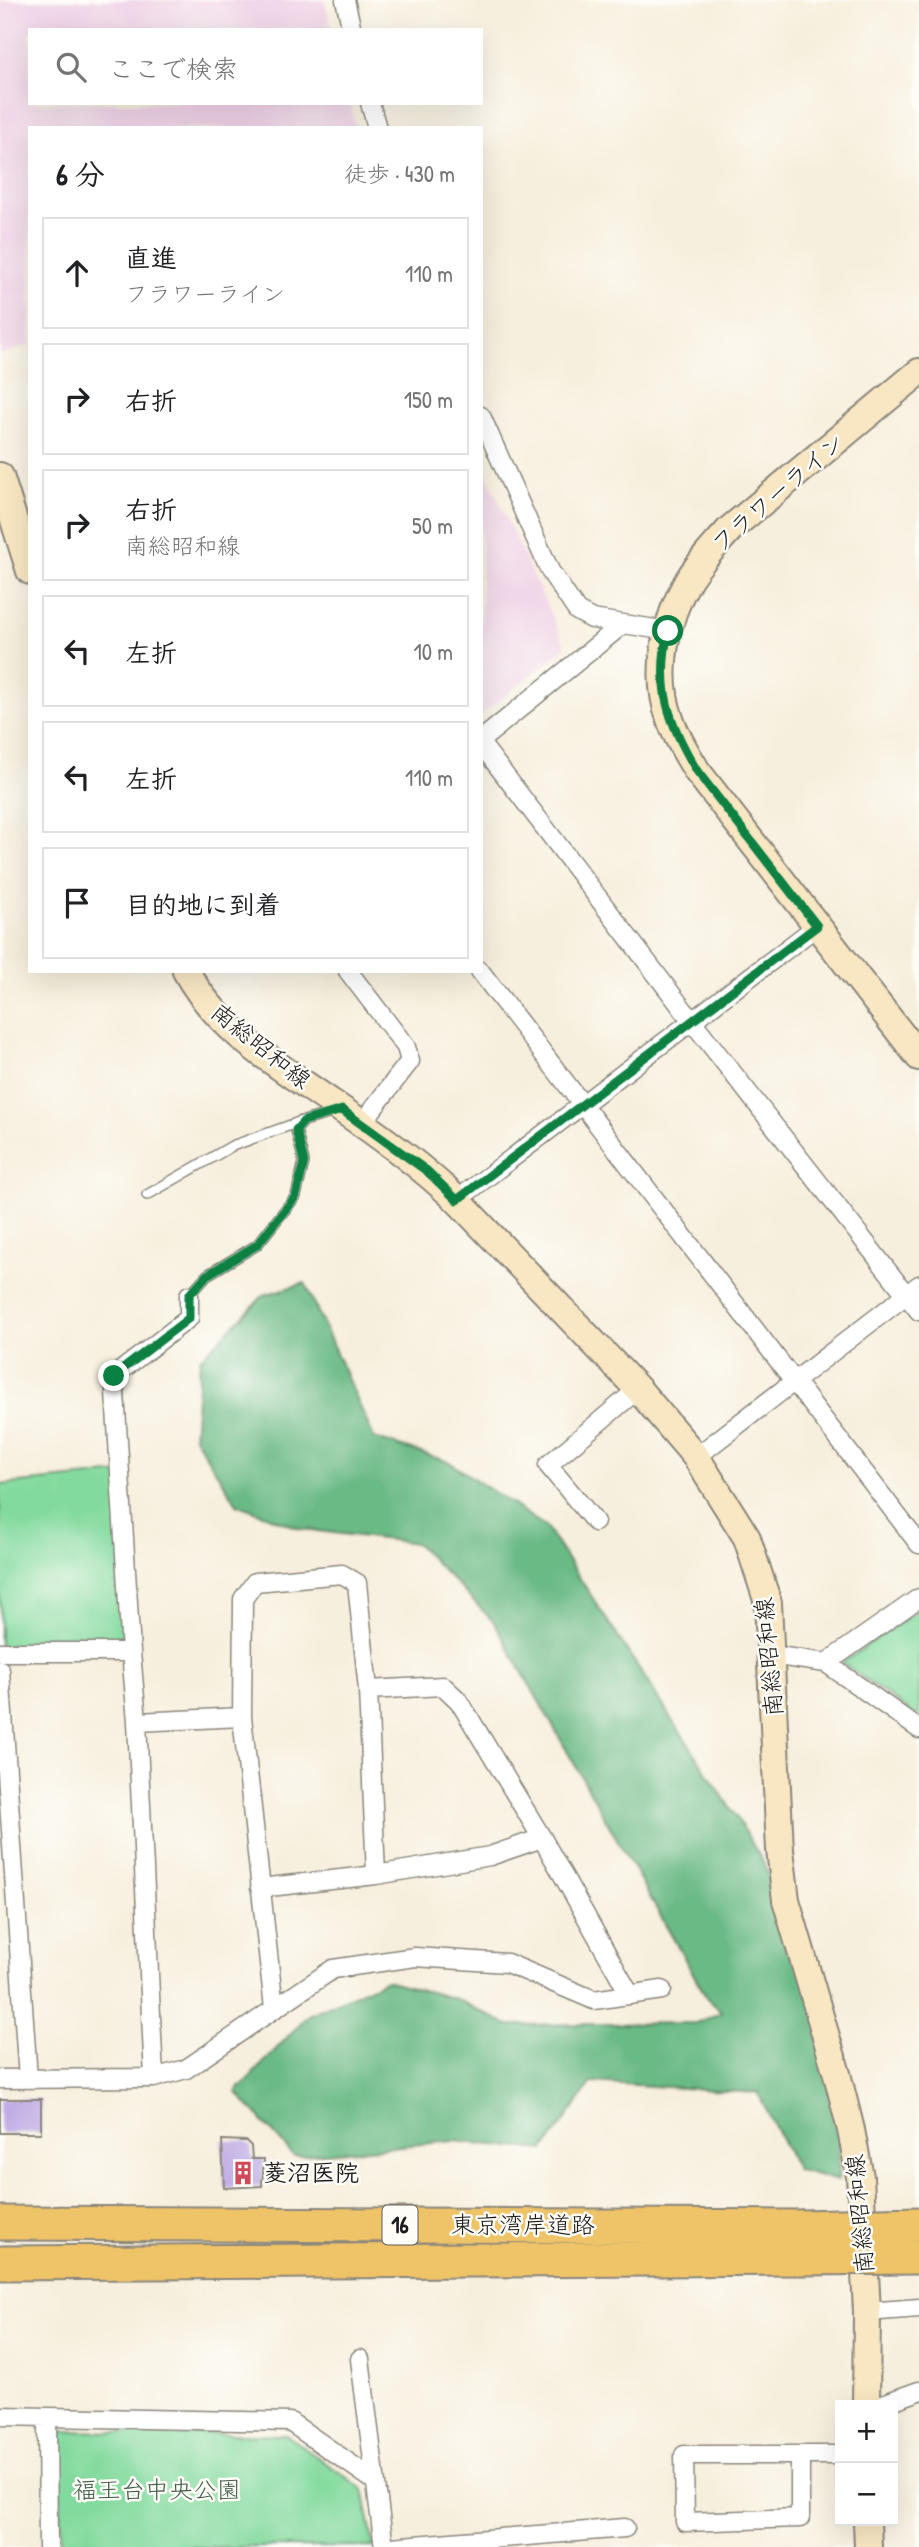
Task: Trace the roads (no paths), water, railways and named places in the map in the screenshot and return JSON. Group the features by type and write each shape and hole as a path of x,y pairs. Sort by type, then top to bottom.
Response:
{"highway":[{"name":"東京湾岸道路","path":"0,2223 800,2242 919,2257"},
{"name":"東京湾岸道路","path":"0,2263 800,2242 919,2224"}],"main road":[{"name":"フラワーライン","path":"919,372 730,529 690,577 677,602 664,652 663,679 669,717 697,771 919,1057"},
{"path":"0,476 28,565"},
{"name":"南総昭和線","path":"187,973 196,991 227,1025 266,1057 427,1171 457,1200 638,1389 696,1457 747,1538 768,1603 780,1850 786,1900 851,2130 860,2177 867,2312 866,2400"},
{"path":"867,2526 868,2547"}],"street":[{"path":"345,0 352,28"},
{"path":"371,105 376,126"},
{"path":"483,420 550,571 577,611 592,619 668,631"},
{"path":"483,740 623,624"},
{"path":"483,745 692,1021 913,1290 919,1311"},
{"path":"457,1200 817,926"},
{"path":"350,973 406,1046 411,1061 352,1116"},
{"path":"482,973 919,1544"},
{"path":"696,1457 913,1290"},
{"path":"154,2078 137,1722 114,1376 189,1318 189,1295"},
{"path":"595,1522 548,1465 638,1389"},
{"path":"274,2008 242,1717 243,1598 255,1582 342,1574 357,1583 368,1690 376,1875"},
{"path":"826,1663 919,1598"},
{"path":"0,1652 131,1652"},
{"path":"771,1655 826,1663 919,1728"},
{"path":"0,1670 28,2079"},
{"path":"368,1690 443,1686 459,1701 542,1838 630,1995"},
{"path":"137,1722 242,1717"},
{"path":"260,1888 376,1875 490,1856 542,1838"},
{"path":"0,2080 154,2078 186,2069 333,1969 415,1958 507,1963 594,2000 662,1990"},
{"path":"867,2312 919,2308"},
{"path":"360,2359 384,2547"},
{"path":"894,2400 919,2391"},
{"path":"0,2416 290,2422 375,2481"},
{"path":"47,2418 48,2547"},
{"path":"800,2455 800,2518 685,2522 684,2455 800,2455 835,2455"},
{"path":"390,2547 515,2543 625,2528"}],"lane":[{"path":"147,1195 232,1146 304,1121 352,1116"},
{"path":"189,1295 207,1275 257,1245 296,1196 304,1162 296,1130 304,1121"}],"place":[{"name":"菱沼医院","path":"243,2173"}],"park label":[{"name":"福王台中央公園","path":"157,2490"}]}
